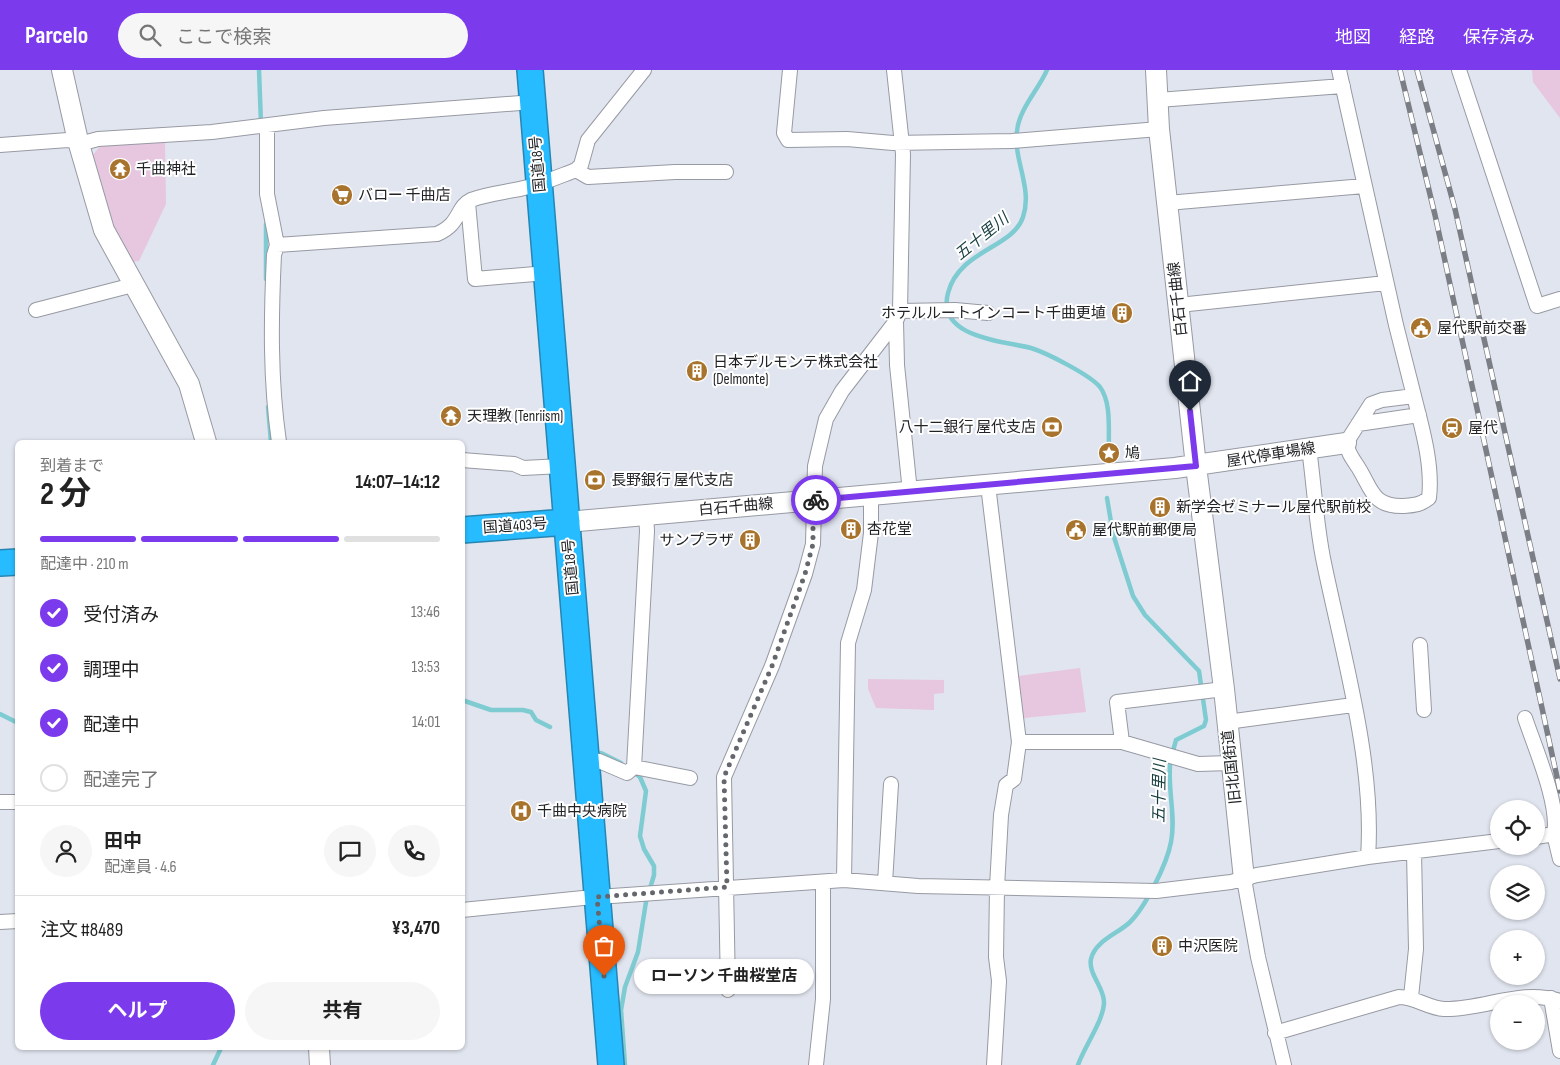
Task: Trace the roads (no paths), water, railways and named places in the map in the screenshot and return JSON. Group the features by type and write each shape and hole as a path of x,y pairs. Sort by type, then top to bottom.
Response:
{"highway":[{"name":"国道18号","path":"530,70 611,1065"},
{"name":"国道403号","path":"465,530 567,522"},
{"path":"0,563 15,562"}],"main road":[{"path":"62,70 78,141 104,230 189,384 205,440"},
{"name":"白石千曲線","path":"567,522 1196,466 1159,129 1156,70"},
{"name":"屋代停車場線","path":"1196,466 1346,443"},
{"name":"旧北国街道","path":"1196,466 1210,691 1228,722 1244,879"},
{"path":"319,1050 320,1065"}],"street":[{"path":"277,245 437,234 447,230 454,224 463,206 468,203 540,184 576,170 581,166 588,140 644,70"},
{"path":"790,70 792,110 784,133 788,140 847,139 893,143 901,141 1017,140 1159,129"},
{"path":"894,70 901,141 897,365 910,492"},
{"path":"1339,70 1386,283 1419,415 1430,488 1429,498 1419,505 1392,506 1382,503 1366,484 1349,454 1346,443 1371,404 1414,396"},
{"path":"1459,70 1537,306 1560,299"},
{"path":"1158,100 1343,86"},
{"path":"0,145 261,127 324,118 533,102"},
{"path":"261,127 268,194 277,245 274,255 271,322 275,416 279,440"},
{"path":"576,170 588,177 675,172 726,172"},
{"path":"1167,203 1364,186"},
{"path":"468,203 475,279 547,274"},
{"path":"1179,305 1386,283"},
{"path":"36,310 133,285"},
{"path":"728,990 724,777 772,666 805,574 813,544 815,466 826,419 842,391 898,316 949,310 988,313"},
{"path":"1358,424 1419,415"},
{"path":"1309,448 1323,556 1360,730 1367,810 1368,857"},
{"path":"465,460 514,464 524,468 562,466"},
{"path":"988,485 1020,742 1014,779 1006,785 1001,815 996,957 999,981 994,1065"},
{"path":"844,880 848,642 864,590 871,533 871,496"},
{"path":"631,770 647,531 646,514"},
{"path":"1420,646 1424,710"},
{"path":"1122,742 1117,702 1210,691"},
{"path":"1228,722 1353,704"},
{"path":"1525,718 1552,802 1556,824 1554,834 1560,859"},
{"path":"1020,742 1122,742 1198,764 1231,763"},
{"path":"586,759 631,770 690,778"},
{"path":"885,883 891,784"},
{"path":"0,802 15,802"},
{"path":"1545,836 1554,834"},
{"path":"465,910 597,897 844,880 918,886 1156,891 1192,888 1368,857 1490,842"},
{"path":"1411,997 1416,949 1414,852"},
{"name":"旧北国街道","path":"1244,879 1275,1033 1284,1065"},
{"path":"816,1065 823,998 823,882"},
{"path":"0,922 15,921"},
{"path":"1275,1033 1399,996 1411,997 1441,1009 1464,1008 1512,997 1556,999 1560,1051"}],"waterway":[{"path":"259,70 261,124"},
{"name":"五十里川","path":"1047,70 1021,115 1017,131 1018,153 1026,195 1023,217 1009,236 963,267 954,279 948,293 947,308 952,320 975,335 1031,348 1057,359 1095,382 1104,394 1108,409 1109,450"},
{"path":"266,224 266,279"},
{"path":"268,407 271,440"},
{"name":"五十里川","path":"1078,1065 1101,1017 1104,1002 1102,991 1092,970 1091,959 1093,953 1107,938 1129,923 1142,907 1154,885 1165,862 1171,842 1173,823 1170,766 1176,740 1204,726 1206,720 1199,671 1145,615 1133,596 1113,534 1107,498"},
{"path":"465,701 491,710 523,710 531,712 536,720 550,727"},
{"path":"0,714 15,722"},
{"path":"601,753 621,763"},
{"path":"625,1065 621,1010 625,987 638,952 646,902 654,875 654,866 644,849 640,836 646,791 640,777 633,772"},
{"path":"213,1065 220,1050"}],"railway":[{"path":"1400,70 1435,215 1560,791"},
{"path":"1417,70 1455,209 1560,679"}],"place":[{"name":"千曲神社","path":"120,169"},
{"name":"バロー 千曲店","path":"342,195"},
{"name":"ホテルルートインコート千曲更埴","path":"1122,313"},
{"name":"屋代駅前交番","path":"1421,328"},
{"name":"日本デルモンテ株式会社 (Delmonte)","path":"697,371"},
{"name":"天理教 (Tenriism)","path":"451,416"},
{"name":"八十二銀行 屋代支店","path":"1052,427"},
{"name":"屋代","path":"1452,428"},
{"name":"鳩","path":"1109,453"},
{"name":"長野銀行 屋代支店","path":"595,480"},
{"name":"新学会ゼミナール屋代駅前校","path":"1160,507"},
{"name":"杏花堂","path":"851,529"},
{"name":"屋代駅前郵便局","path":"1076,530"},
{"name":"サンプラザ","path":"750,540"},
{"name":"千曲中央病院","path":"521,811"},
{"name":"中沢医院","path":"1162,946"},
{"name":"ローソン 千曲桜堂店","path":"604,976"}]}
